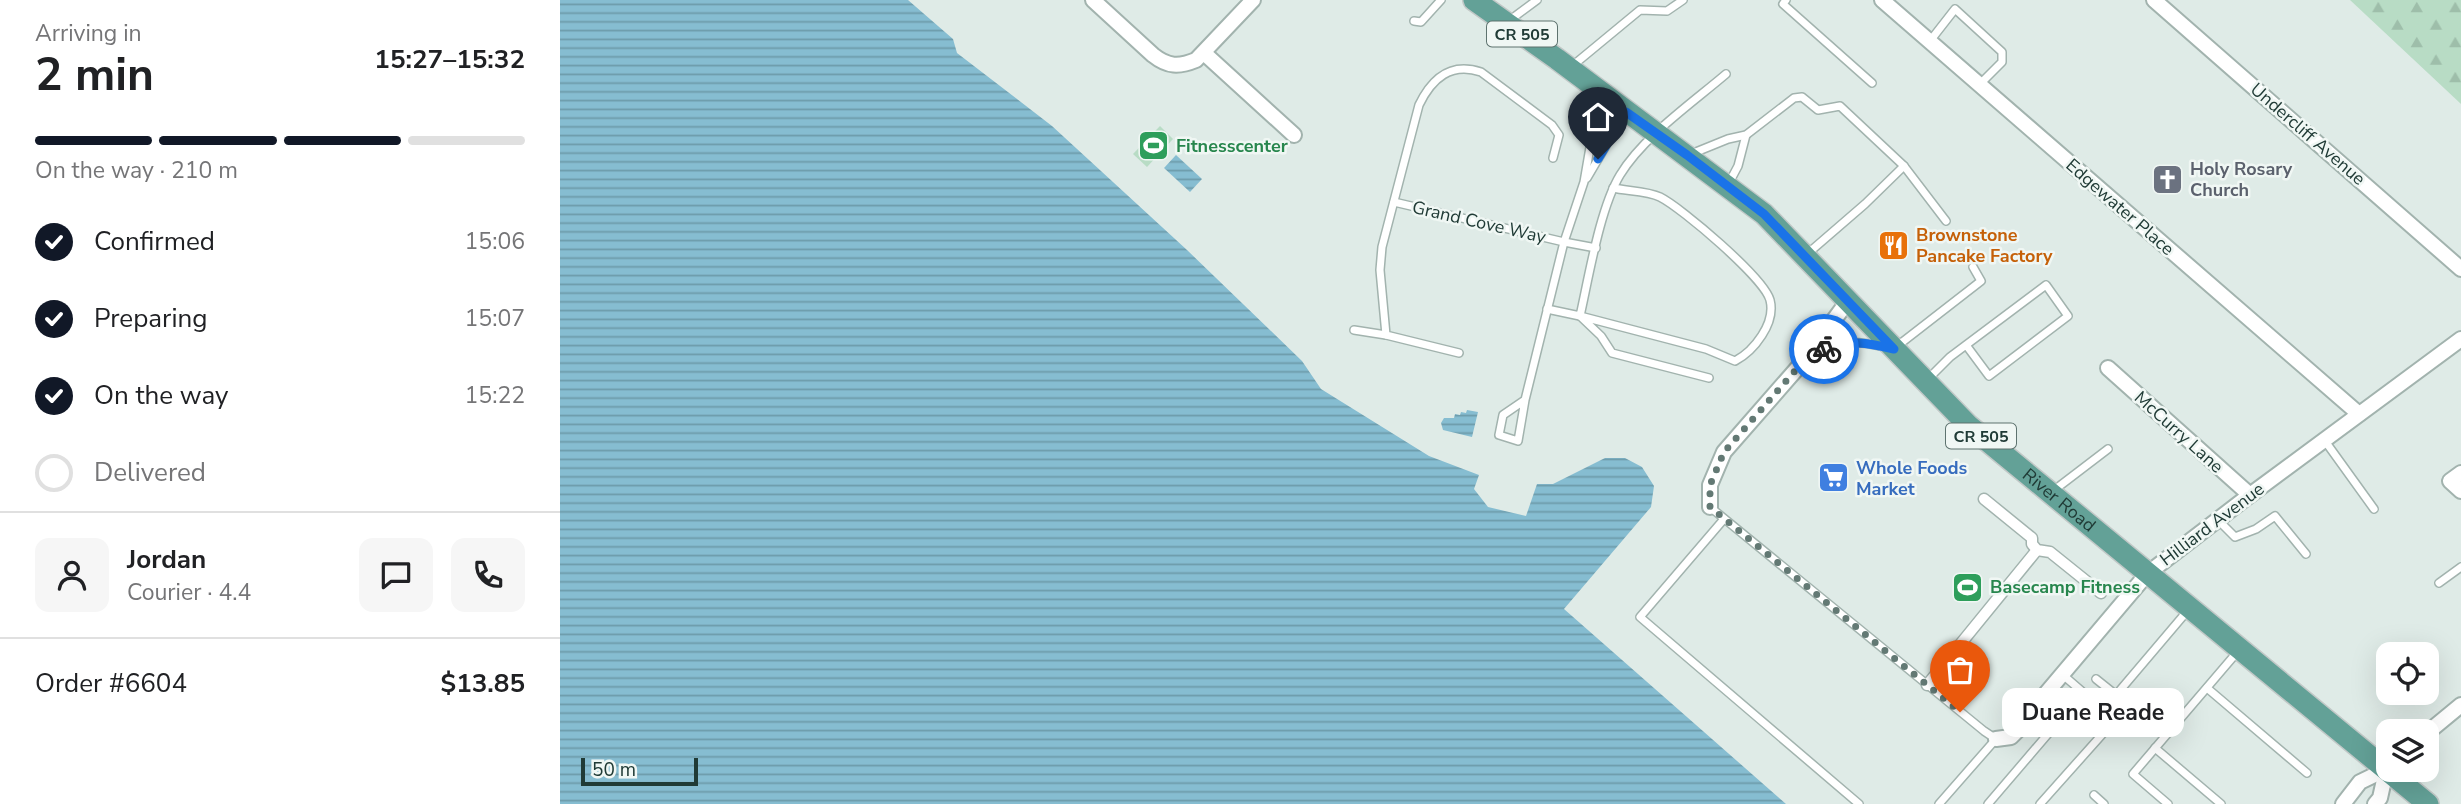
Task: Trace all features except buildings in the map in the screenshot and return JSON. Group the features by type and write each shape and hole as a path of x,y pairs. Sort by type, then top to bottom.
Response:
{"main road":[{"name":"River Road","path":"1475,0 1764,214 1968,425 2376,761"},
{"name":"River Road","path":"2401,782 2428,804"}],"street":[{"path":"1093,0 1162,62 1172,66 1196,60 1253,0"},
{"name":"Edgewater Place","path":"1882,0 2359,414"},
{"name":"Undercliff Avenue","path":"2154,0 2461,269"},
{"path":"1204,52 1294,135"},
{"path":"1710,507 1710,485 1724,452 1801,364 1848,300"},
{"name":"Hilliard Avenue","path":"1996,738 2011,737 2017,731 2147,574 2461,339"},
{"name":"McCurry Lane","path":"2108,368 2250,495"},
{"path":"2461,473 2450,481 2461,491"},
{"path":"1984,499 2032,538 2032,544 2037,550 2050,552 2101,593"},
{"path":"1927,685 2037,550"},
{"path":"2439,723 2460,706"},
{"path":"2343,804 2360,782 2376,775"},
{"path":"2375,804 2380,799 2384,782"}],"lane":[{"path":"1414,21 1421,22 1441,0"},
{"path":"1507,23 1537,0"},
{"path":"1577,74 1640,10 1667,11 1683,0"},
{"path":"1782,1 1872,83"},
{"path":"1929,41 1955,9 2002,52 2002,62 1979,85"},
{"path":"1387,335 1380,270 1382,247 1419,104 1431,85 1457,68 1481,72 1552,125 1559,135 1553,158"},
{"name":"Grand Cove Way","path":"1525,400 1503,415 1499,435 1518,440 1525,400 1564,242 1584,182 1593,130 1577,74"},
{"path":"1580,316 1613,188 1628,164 1657,134 1726,74"},
{"path":"1687,155 1746,135 1794,98 1802,97 1818,110 1840,107 1904,166 1946,221"},
{"name":"Grand Cove Way","path":"1584,182 1626,112"},
{"path":"1727,187 1738,166 1746,135"},
{"path":"1805,255 1866,204 1904,166"},
{"path":"1547,309 1706,349 1735,361 1743,356 1767,327 1770,304 1768,295 1750,274 1683,211 1657,195 1613,188"},
{"name":"Grand Cove Way","path":"1394,202 1564,242"},
{"path":"1564,242 1596,248"},
{"path":"1801,364 1823,349 1840,343 1857,341 1894,349 1981,281 1973,267"},
{"path":"1925,382 1950,357 1966,345 2046,285 2068,316 1989,376 1966,345"},
{"path":"1580,316 1601,335 1611,353 1709,378"},
{"path":"1354,330 1387,335 1459,353"},
{"path":"2324,440 2374,509"},
{"path":"2050,494 2108,449"},
{"path":"1710,507 1927,685 1996,738 1939,804"},
{"path":"2218,520 2235,537 2256,529 2276,516 2306,554"},
{"path":"1724,519 1640,617 1859,804"},
{"path":"2439,583 2461,567"},
{"path":"2096,679 2116,695 2189,609"},
{"path":"2168,804 2133,774 2239,650"},
{"path":"2040,804 2115,720 2062,674"},
{"path":"2207,688 2307,773"},
{"path":"1988,804 2083,692"},
{"path":"2155,748 2221,804"},
{"path":"2094,795 2105,804"}],"green space":[{"path":"2350,0 2461,0 2461,104"},
{"name":"Fitnesscenter","path":"1160,126 1173,139 1147,167 1133,154"}],"water":[{"path":"560,0 908,0 953,39 957,53 1052,126 1187,250 1302,361 1321,389 1429,456 1479,475 1474,489 1488,507 1526,516 1537,484 1553,484 1605,458 1625,458 1642,467 1654,486 1651,507 1564,609 1786,804 560,804"},
{"path":"1176,155 1202,179 1190,192 1164,168"},
{"path":"1467,410 1478,412 1472,437 1443,430 1441,423 1444,418 1454,418 1455,414 1466,413"}],"way so far":[{"path":"1824,349 1801,364 1724,452 1710,485 1710,507 1960,712"}],"place":[{"name":"Fitnesscenter","path":"1153,146"},
{"name":"Holy Rosary Church","path":"2167,179"},
{"name":"Brownstone Pancake Factory","path":"1893,245"},
{"name":"Whole Foods Market","path":"1833,478"},
{"name":"Basecamp Fitness","path":"1967,587"},
{"name":"Duane Reade","path":"1960,712"}],"route":[{"path":"1598,159 1626,112 1764,214 1894,349 1857,341 1824,349"}]}
